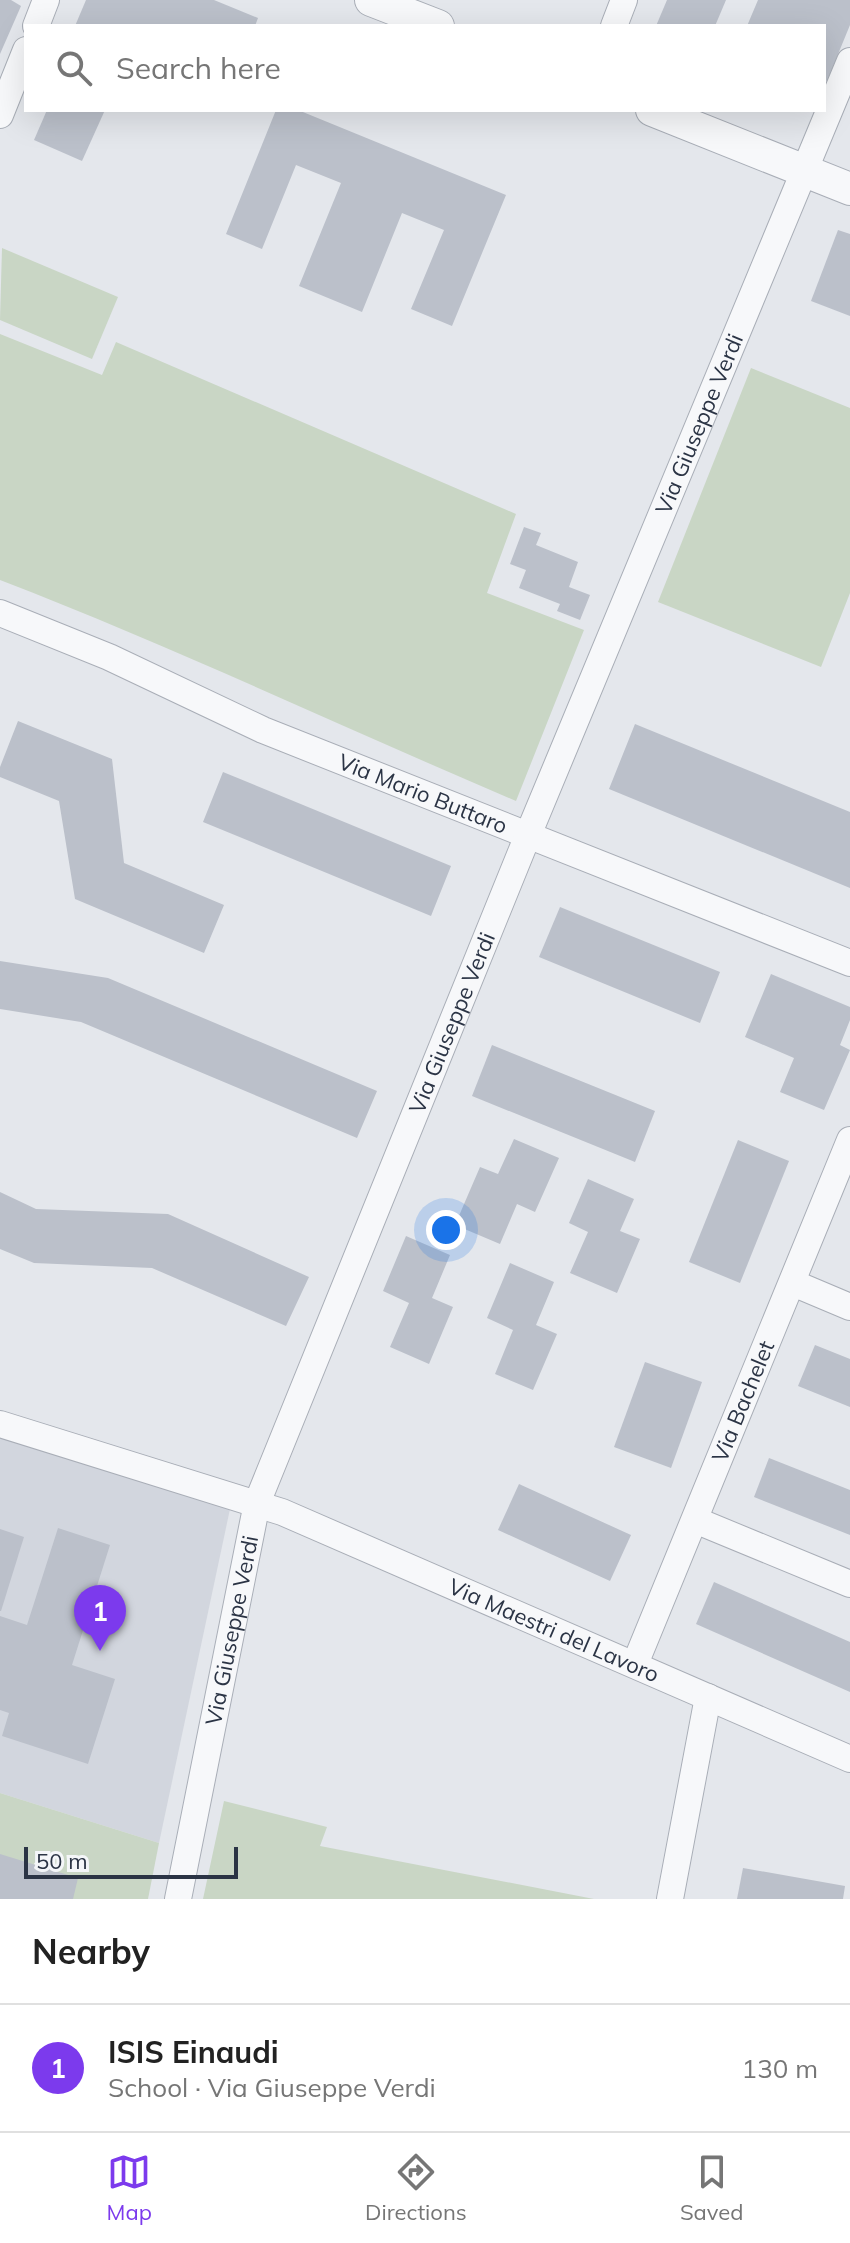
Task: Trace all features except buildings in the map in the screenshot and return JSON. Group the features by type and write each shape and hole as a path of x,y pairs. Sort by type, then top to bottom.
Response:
{"street":[{"path":"37,24 46,0"},
{"path":"371,0 433,24"},
{"path":"615,24 624,0"},
{"path":"0,115 24,55"},
{"name":"Via Giuseppe Verdi","path":"178,1899 257,1503 528,835 850,61"},
{"path":"657,112 850,189"},
{"name":"Via Mario Buttaro","path":"0,613 109,657 263,730 850,963"},
{"name":"Via Bachelet","path":"635,1664 850,1140"},
{"path":"793,1283 850,1307"},
{"name":"Via Maestri del Lavoro","path":"0,1424 257,1503 850,1759"},
{"path":"695,1520 850,1584"},
{"path":"670,1899 708,1697"}],"shaded area":[{"path":"0,1438 230,1509 159,1843 0,1793"}],"green space":[{"path":"2,248 118,297 92,359 0,320"},
{"path":"0,334 102,375 116,342 516,514 487,593 584,630 516,801 194,660 0,580"},
{"path":"751,368 850,408 850,593 821,667 658,602"},
{"path":"0,1793 159,1843 148,1899 0,1899"},
{"path":"224,1801 327,1827 320,1846 594,1899 203,1899"}],"place":[{"name":"ISIS Einaudi","path":"100,1651"}]}
